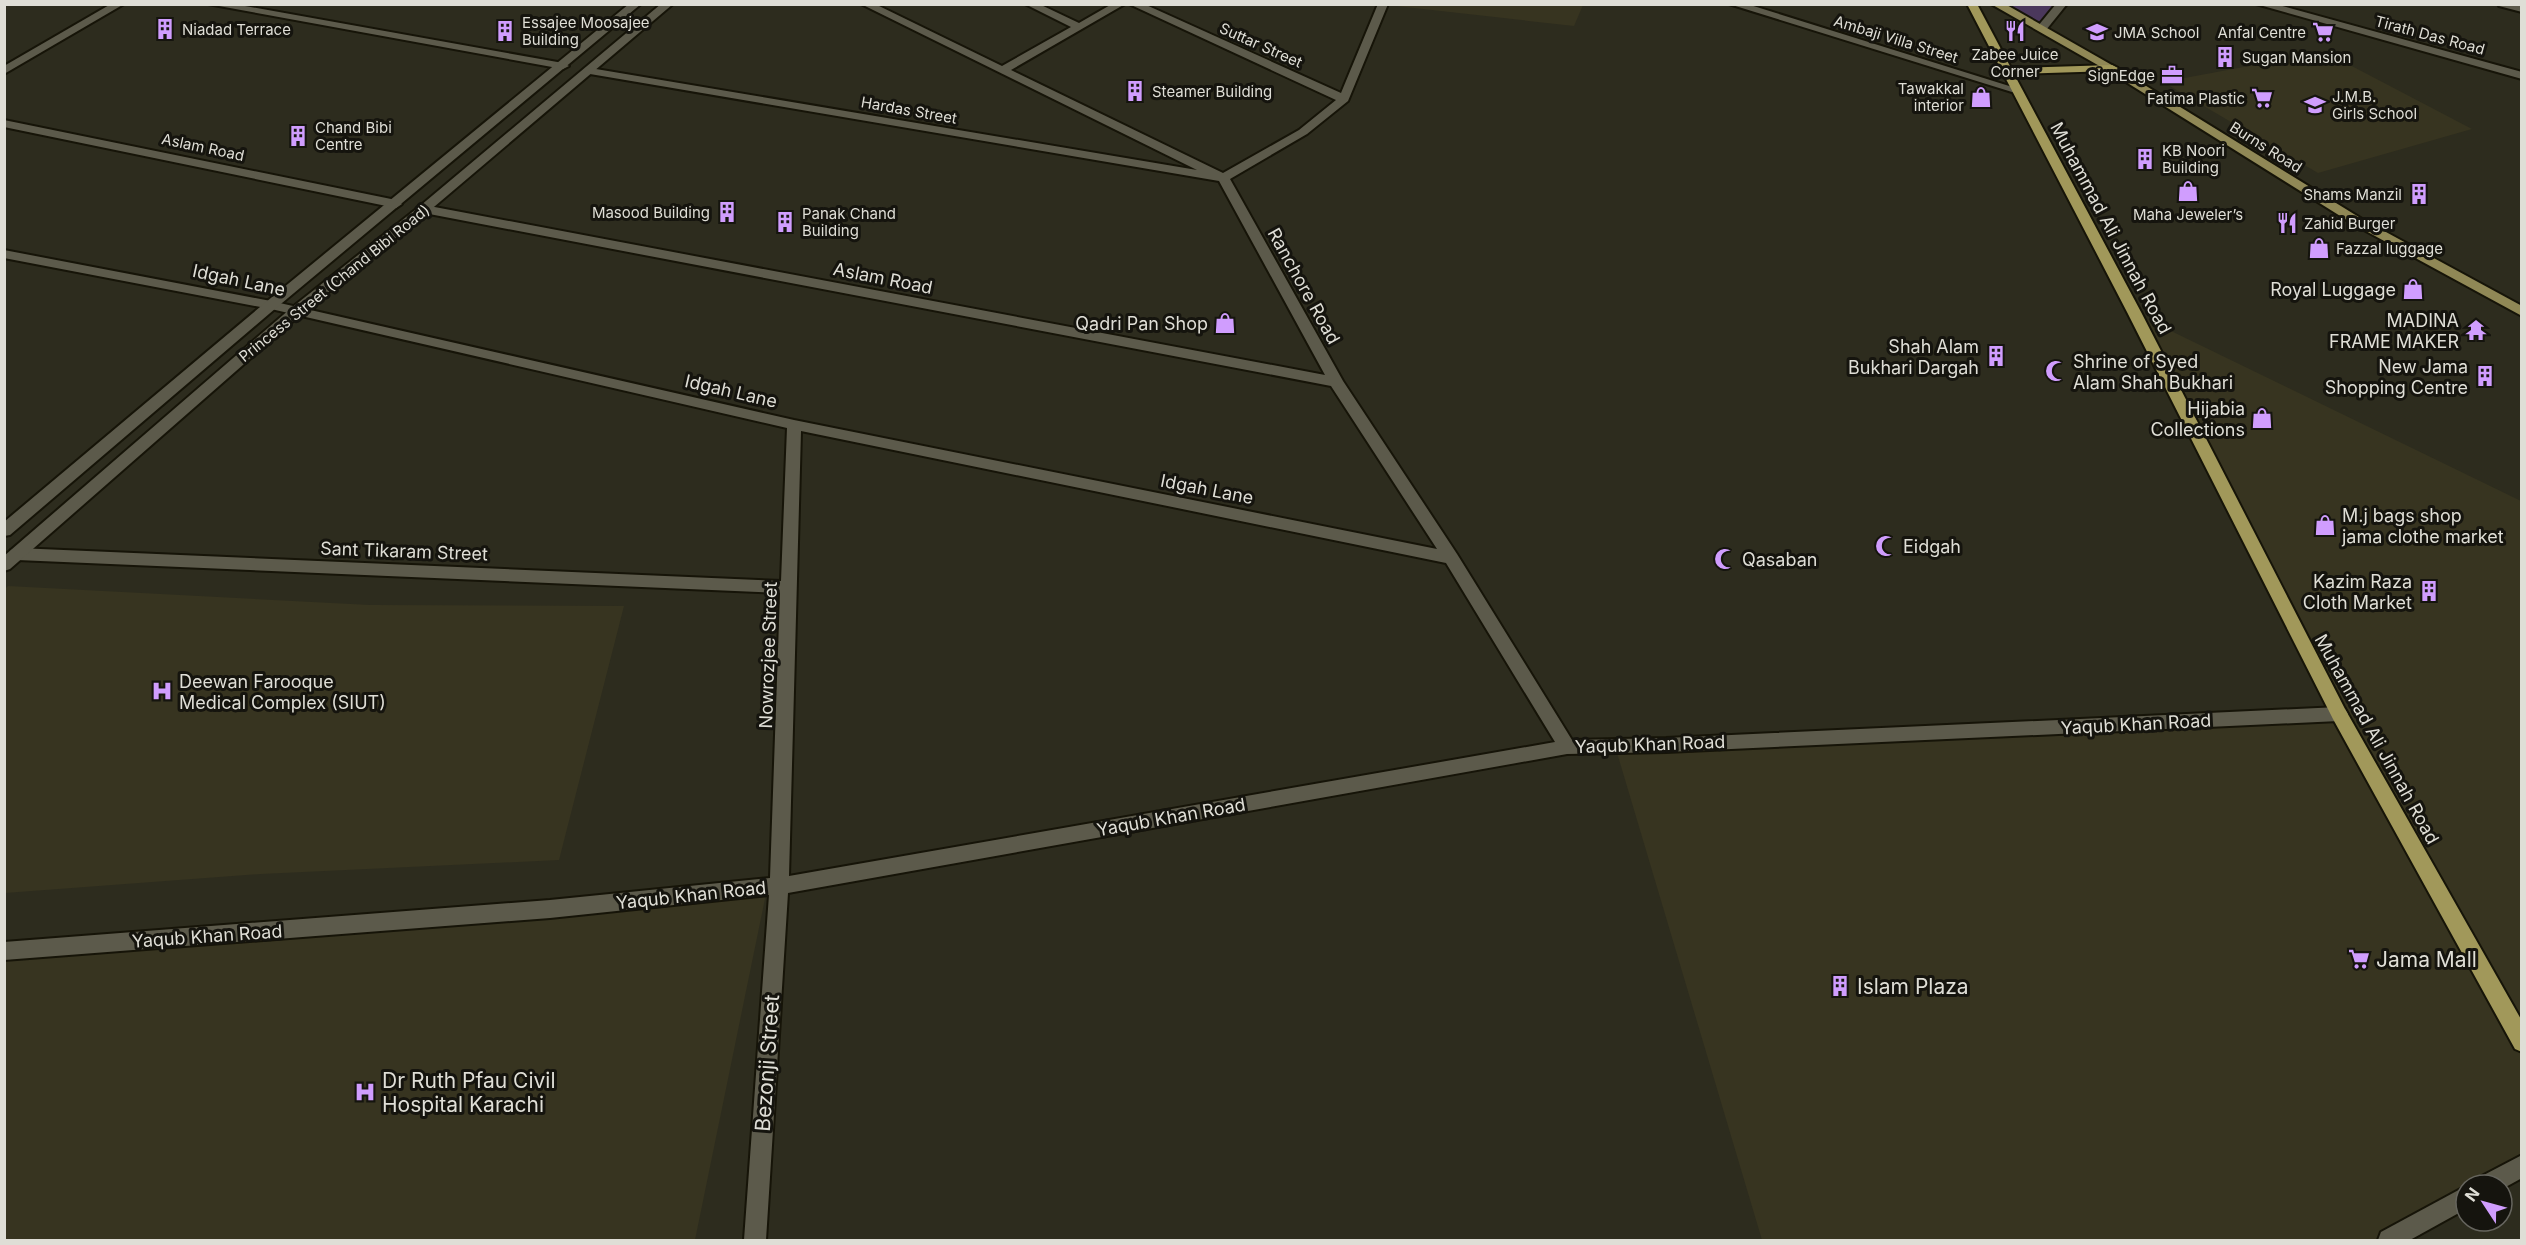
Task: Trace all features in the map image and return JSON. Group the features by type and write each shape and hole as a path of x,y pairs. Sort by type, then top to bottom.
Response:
{"highway":[{"name":"Muhammad Ali Jinnah Road","path":"1972,4 2134,312 2339,714 2522,1042"},
{"path":"2006,71 2112,69"}],"main road":[{"name":"Burns Road","path":"1996,4 2112,69 2305,190 2421,258 2522,312"}],"street":[{"path":"4,71 119,4"},
{"path":"213,4 563,66"},
{"name":"Princess Street (Chand Bibi Road)","path":"4,531 271,305 636,4"},
{"name":"Princess Street (Chand Bibi Road)","path":"11,560 295,312 424,209 668,4"},
{"path":"1030,4 1079,27"},
{"path":"1002,70 1120,4"},
{"name":"Suttar Street","path":"1134,4 1344,99"},
{"path":"867,5 1223,178 1303,132 1344,99 1383,4"},
{"name":"Ambaji Villa Street","path":"1734,4 2016,90"},
{"path":"2042,28 2062,4"},
{"name":"Tirath Das Road","path":"2261,4 2522,76"},
{"path":"2503,4 2522,9"},
{"name":"Hardas Street","path":"590,71 1223,178"},
{"name":"Aslam Road","path":"4,123 396,204"},
{"name":"Ranchore Road","path":"1223,178 1336,382 1451,558 1567,747"},
{"name":"Aslam Road","path":"424,209 1336,382"},
{"name":"Idgah Lane","path":"4,254 271,305 794,425 1451,558"},
{"name":"Nowrozjee Street","path":"778,886 794,425"},
{"name":"Sant Tikaram Street","path":"11,560 790,588"},
{"name":"Yaqub Khan Road","path":"4,951 550,909 778,886 1567,747 1713,743 2339,714"},
{"name":"Bezonji Street","path":"755,1240 778,886"},
{"path":"2389,1240 2454,1204"}],"shaded area":[{"path":"1387,5 1583,5 1574,26"},
{"path":"1996,5 2062,5 2042,28"},
{"name":"J.M.B. Girls School","path":"2325,52 2472,129 2318,173 2163,82"},
{"path":"2134,313 2521,501 2521,1040 2465,938"},
{"path":"8,586 370,605 624,606 559,860 261,874 5,893 4,590"},
{"name":"Jama Mall","path":"2339,714 2521,1044 2521,1166 2509,1173 2454,1173 2454,1205 2390,1240 1762,1240 1615,746"},
{"name":"Dr Ruth Pfau Civil Hospital Karachi","path":"769,879 695,1240 5,1240 4,944 231,932"}],"place":[{"name":"Niadad Terrace","path":"165,29"},
{"name":"Essajee Moosajee Building","path":"505,31"},
{"name":"Zabee Juice Corner","path":"2015,31"},
{"name":"JMA School","path":"2097,32"},
{"name":"Anfal Centre","path":"2323,32"},
{"name":"Sugan Mansion","path":"2225,57"},
{"name":"SignEdge","path":"2172,75"},
{"name":"Steamer Building","path":"1135,91"},
{"name":"Tawakkal interior","path":"1981,97"},
{"name":"Fatima Plastic","path":"2262,98"},
{"name":"J.M.B. Girls School","path":"2315,105"},
{"name":"Chand Bibi Centre","path":"298,136"},
{"name":"KB Noori Building","path":"2145,159"},
{"name":"Maha Jeweler’s","path":"2188,191"},
{"name":"Shams Manzil","path":"2419,194"},
{"name":"Masood Building","path":"727,212"},
{"name":"Panak Chand Building","path":"785,222"},
{"name":"Zahid Burger","path":"2287,223"},
{"name":"Fazzal luggage","path":"2319,248"},
{"name":"Royal Luggage","path":"2413,289"},
{"name":"Qadri Pan Shop","path":"1225,323"},
{"name":"MADINA FRAME MAKER","path":"2476,330"},
{"name":"Shah Alam Bukhari Dargah","path":"1996,356"},
{"name":"Shrine of Syed Alam Shah Bukhari","path":"2056,371"},
{"name":"New Jama Shopping Centre","path":"2485,376"},
{"name":"Hijabia Collections","path":"2262,418"},
{"name":"M.j bags shop jama clothe market","path":"2325,525"},
{"name":"Eidgah","path":"1886,546"},
{"name":"Qasaban","path":"1725,559"},
{"name":"Kazim Raza Cloth Market","path":"2429,591"},
{"name":"Deewan Farooque Medical Complex (SIUT)","path":"162,691"},
{"name":"Jama Mall","path":"2359,959"},
{"name":"Islam Plaza","path":"1840,986"},
{"name":"Dr Ruth Pfau Civil Hospital Karachi","path":"365,1092"}]}
